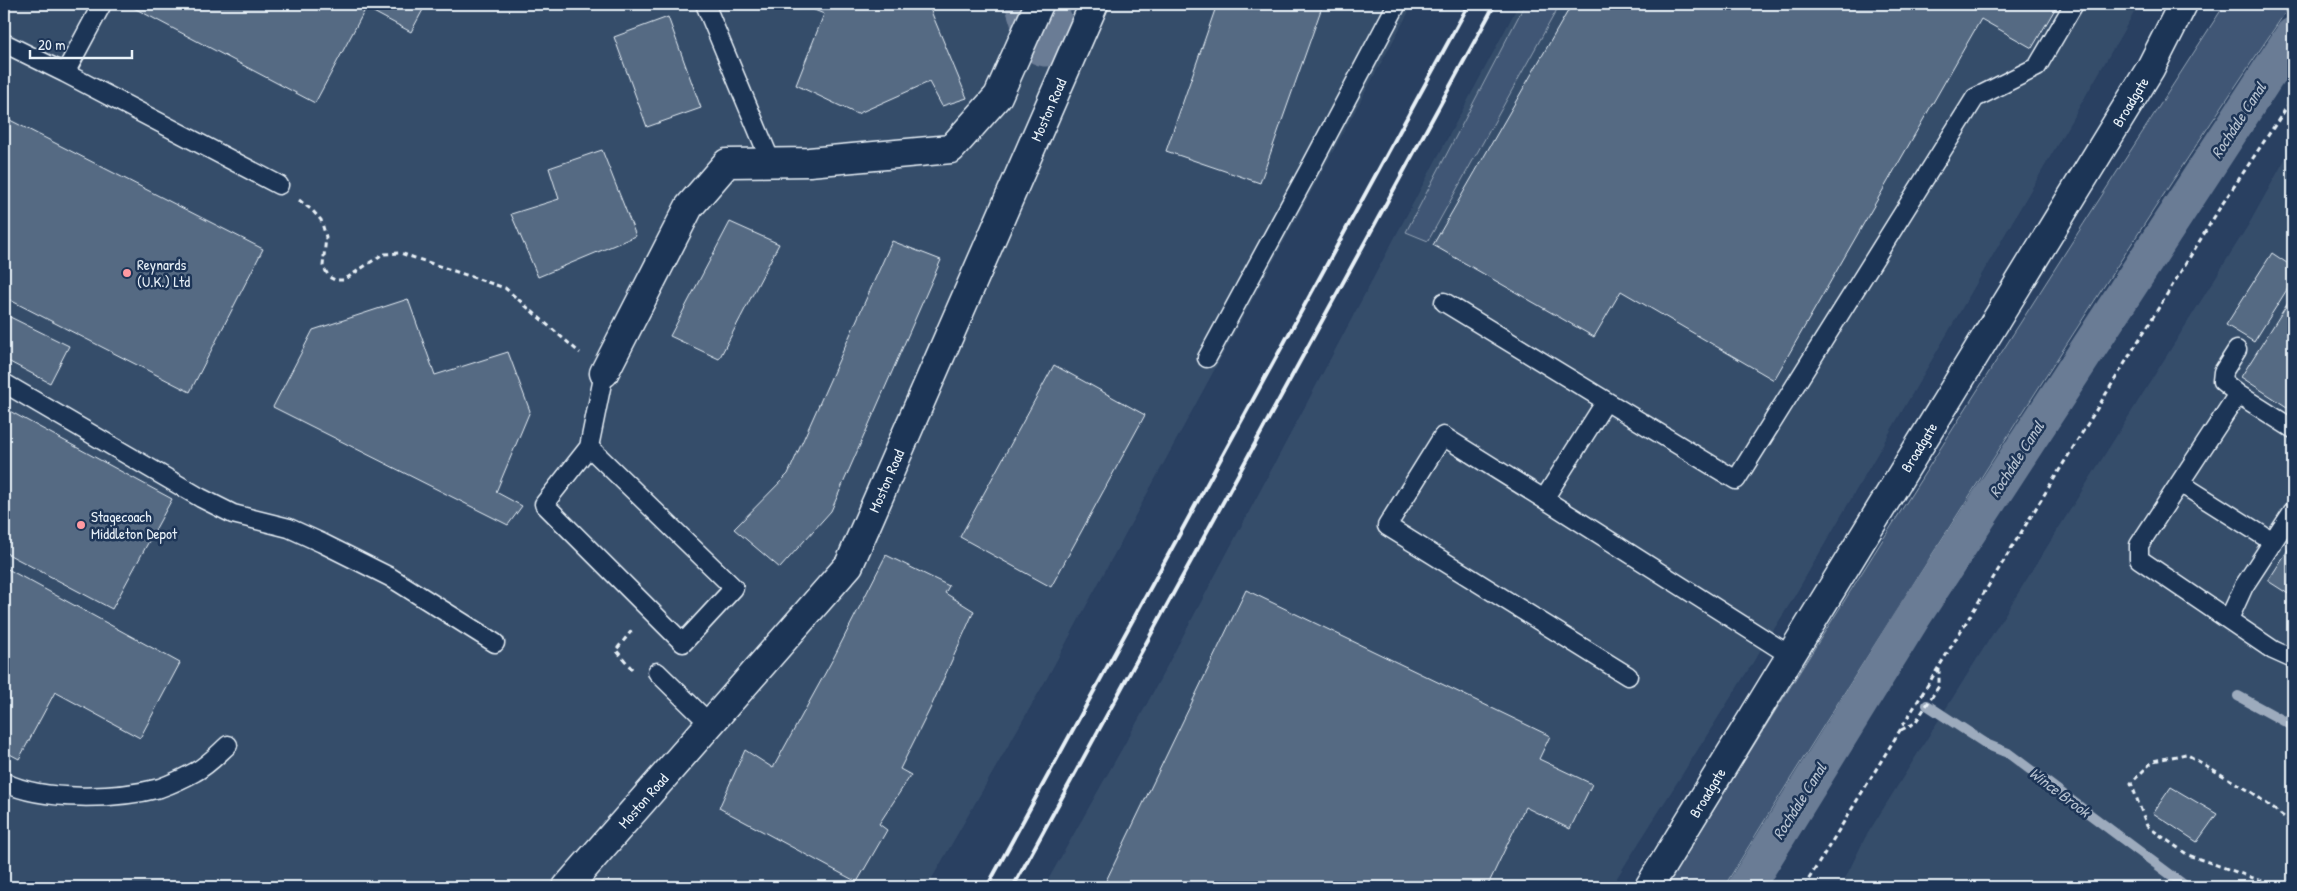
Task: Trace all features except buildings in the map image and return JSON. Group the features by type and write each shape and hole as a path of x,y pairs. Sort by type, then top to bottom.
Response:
{"street":[{"path":"604,373 689,208 727,163 809,162 951,149 998,96 1039,4"},
{"name":"Moston Road","path":"567,887 849,565 1094,4"},
{"name":"Broadgate","path":"1650,887 2150,70 2183,4"}],"lane":[{"path":"66,73 102,4"},
{"path":"705,4 771,162"},
{"path":"1207,358 1397,4"},
{"path":"1444,302 1736,480 1975,98 2037,67 2074,4"},
{"path":"4,43 66,73 279,185"},
{"path":"2238,350 2223,372 2222,381 2238,394 2293,429"},
{"path":"590,447 734,588 683,643 544,504 590,447 604,373"},
{"path":"4,383 201,498 233,514 289,528 322,543 390,578 495,643"},
{"path":"2238,394 2140,545 2139,559 2273,650 2293,659"},
{"path":"1544,499 1606,401"},
{"path":"1628,676 1387,526 1443,436 1791,656"},
{"path":"2180,483 2273,542"},
{"path":"2229,619 2244,586 2293,511"},
{"path":"657,672 710,724"},
{"path":"4,782 38,793 78,796 120,794 160,788 198,771 228,745"}],"path":[{"path":"1804,887 2221,206 2293,98"},
{"path":"279,185 314,211 320,220 326,237 324,266 329,277 335,280 344,280 383,254 400,253 505,288 604,373"},
{"path":"648,608 616,650 642,680 657,672"},
{"path":"1900,730 1915,723 1939,686 1939,667"},
{"path":"2280,887 2188,855 2147,826 2130,783 2153,761 2186,754 2253,793 2293,824"}],"shaded area":[{"path":"4,4 1413,4 1047,678 927,887 4,887"},
{"path":"1519,4 2139,4 1791,602 1611,887 1044,887 1141,715"},
{"path":"1525,4 1560,4 1428,241 1406,232"},
{"path":"2225,4 2291,4 2172,182 2056,361 1850,683 1724,887 1666,887 1943,444"},
{"path":"2293,145 2293,887 1841,887 1865,838 2249,224"}],"waterway":[{"name":"Wince Brook","path":"1036,4 1046,36"},
{"name":"Rochdale Canal","path":"1746,887 1911,620 2293,35"},
{"path":"2238,696 2293,726"},
{"name":"Wince Brook","path":"1927,705 1988,745 2008,753 2187,887"}],"railway":[{"path":"987,887 1469,4"},
{"path":"1013,887 1495,4"}],"place":[{"name":"Reynards (U.K.) Ltd","path":"127,273"},
{"name":"Stagecoach Middleton Depot","path":"81,525"}]}
